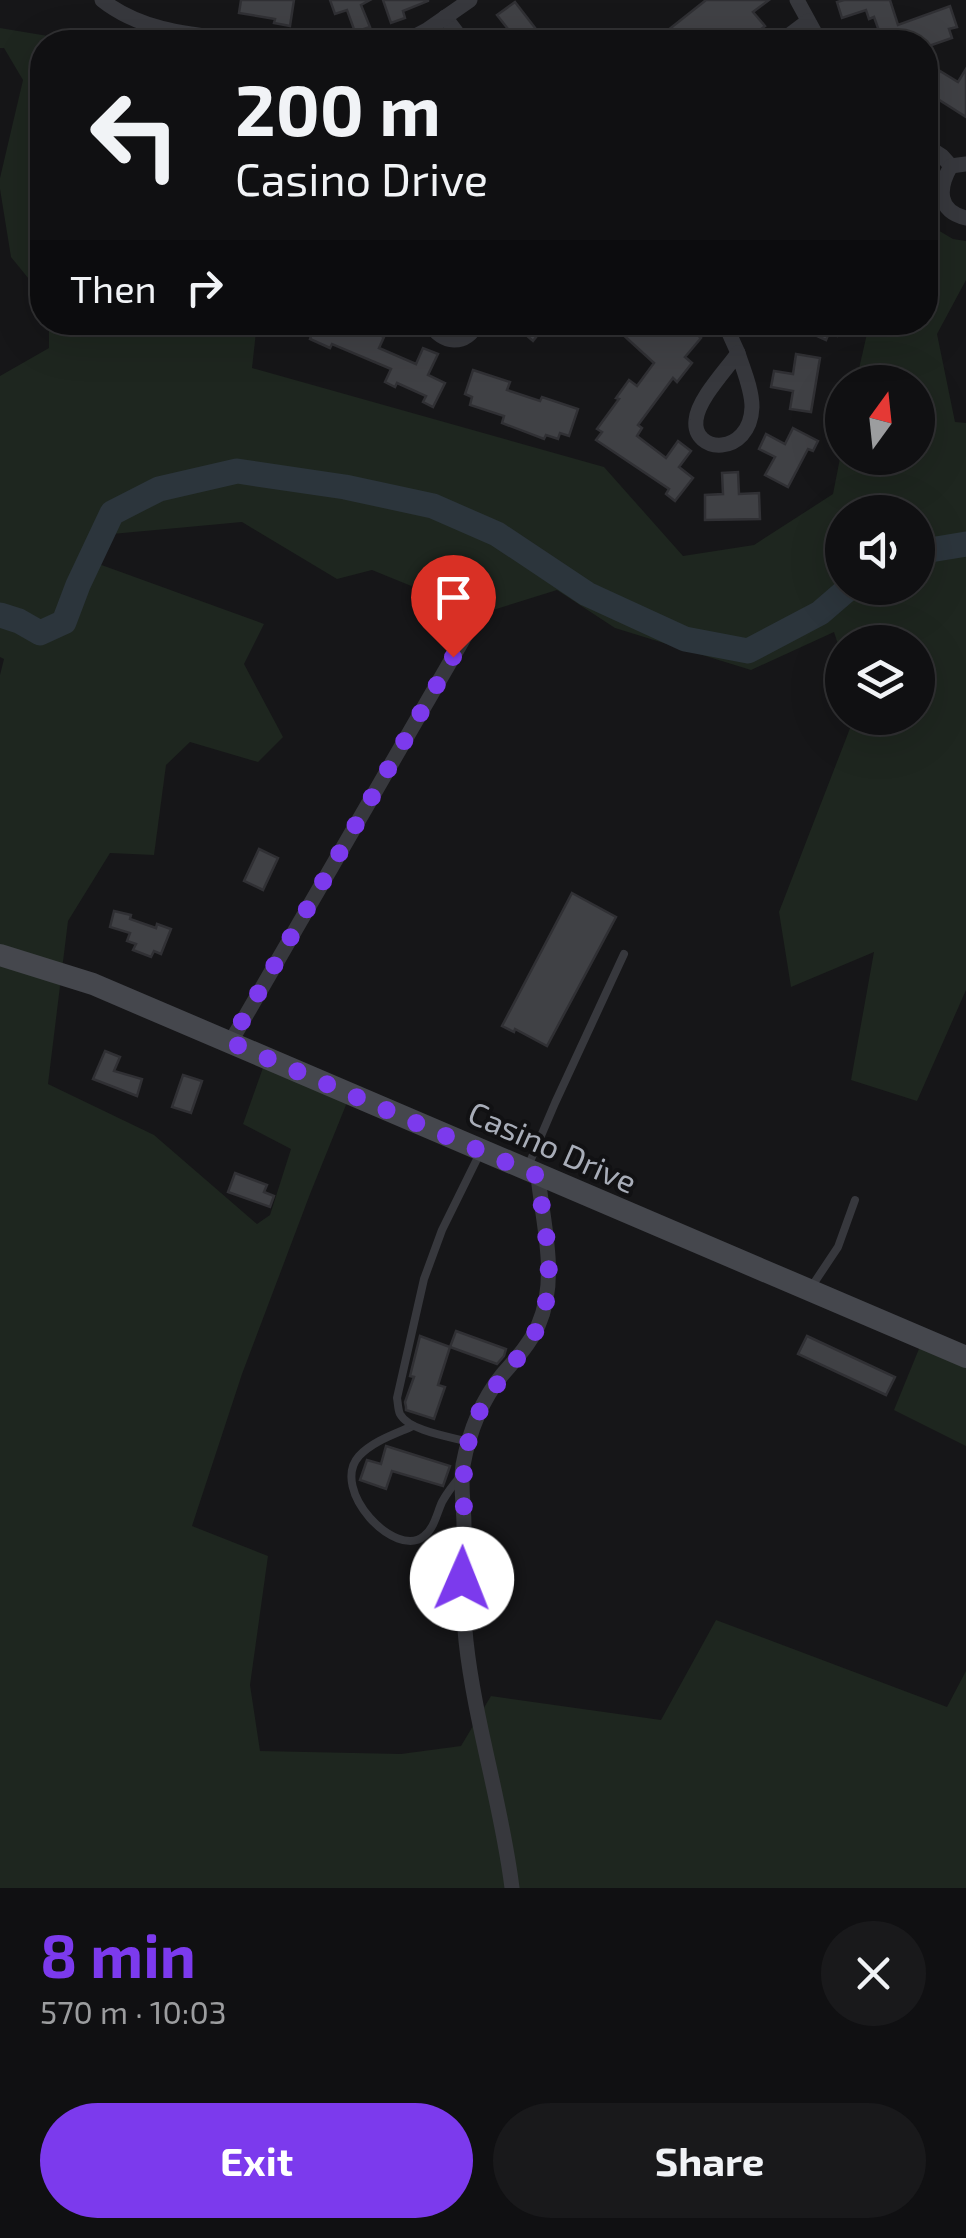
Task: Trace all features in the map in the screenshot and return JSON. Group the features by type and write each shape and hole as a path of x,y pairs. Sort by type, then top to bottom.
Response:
{"street":[{"path":"102,0 124,16 173,30"},
{"path":"424,30 470,0"},
{"path":"798,0 813,30"},
{"path":"445,17 455,30"},
{"path":"796,30 808,21"},
{"path":"959,165 944,183 944,204 954,214 966,218"},
{"path":"439,335 456,340 467,335"},
{"path":"729,335 738,353 752,407 739,440 718,446 699,434 696,417 700,405 738,353"},
{"path":"230,1042 472,624"},
{"name":"Casino Drive","path":"0,955 93,984 966,1358"},
{"path":"512,1888 466,1641 462,1475 475,1420 540,1322 549,1286 550,1268 532,1174"}],"lane":[{"path":"532,1174 554,1103 624,954"},
{"path":"468,1442 408,1423 399,1413 397,1398 424,1278 442,1230 481,1150"},
{"path":"810,1290 838,1247 855,1200"},
{"path":"413,1426 357,1458 350,1477 354,1498 378,1526 405,1542 426,1535 444,1499 462,1475"}],"shaded area":[{"path":"0,28 30,33 30,280 11,257 0,189 23,80 4,48 0,48"},
{"path":"938,230 966,241 966,280 938,332"},
{"path":"49,335 256,335 252,368 604,467 683,556 754,545 825,499 825,605 935,605 935,495 833,494 837,475 935,475 935,365 860,365 867,335 937,335 955,422 966,423 966,990 917,1101 851,1080 874,952 791,987 779,912 847,735 935,735 935,625 825,625 825,636 751,670 615,628 557,590 480,614 372,570 337,579 242,522 112,534 85,559 264,624 244,664 283,737 258,762 190,742 166,765 154,855 110,853 68,921 48,1084 154,1135 257,1224 270,1215 291,1149 243,1124 264,1065 348,1100 242,1374 192,1526 268,1556 250,1685 260,1751 401,1754 461,1746 491,1696 661,1720 716,1620 947,1707 966,1671 966,1888 0,1888 0,675 4,659 0,657 0,376 49,348"},
{"path":"923,1339 966,1357 966,1446 894,1410"}],"building":[{"path":"241,0 294,0 290,26 274,23 275,19 239,13"},
{"path":"330,0 370,0 361,5 370,27 354,30 347,10 335,14"},
{"path":"383,0 428,1 403,11 405,18 391,23"},
{"path":"706,0 769,0 753,12 765,26 760,30 668,30"},
{"path":"890,0 898,25 950,6 957,27 949,29 952,38 938,43 938,30 879,30 874,17 869,19 866,10 842,18 837,2"},
{"path":"515,2 537,30 507,30 497,15"},
{"path":"966,69 966,117 938,99 940,71 958,82"},
{"path":"311,335 380,335 384,337 379,348 416,364 423,348 438,354 428,375 445,383 433,407 423,402 426,396 385,382 391,369 310,339"},
{"path":"623,335 701,338 685,357 692,363 677,382 673,378 638,425 642,428 637,436 666,458 678,441 691,451 679,467 693,478 675,501 666,494 669,489 596,440 602,432 597,429 629,380 637,386 654,363"},
{"path":"796,354 820,358 811,412 790,409 793,391 771,387 774,371 793,374"},
{"path":"473,370 510,382 507,390 578,409 569,436 560,433 558,439 546,435 544,439 502,423 504,416 470,405 472,397 465,394"},
{"path":"793,428 818,441 813,451 808,449 788,487 765,475 775,457 759,449 766,434 785,444"},
{"path":"738,472 739,494 759,493 760,519 705,520 705,495 723,494 722,473"},
{"path":"259,849 278,858 263,890 244,881"},
{"path":"572,893 616,917 547,1046 502,1026"},
{"path":"114,911 156,928 157,924 171,929 161,954 154,951 151,957 133,950 136,944 127,941 130,933 110,927"},
{"path":"105,1051 120,1057 114,1071 142,1079 137,1096 93,1079"},
{"path":"183,1075 202,1081 191,1113 172,1107"},
{"path":"235,1173 267,1185 264,1192 274,1196 270,1207 228,1192"},
{"path":"456,1331 506,1349 504,1356 497,1364 450,1347"},
{"path":"420,1336 450,1347 438,1385 445,1387 434,1419 406,1410"},
{"path":"807,1336 895,1377 886,1395 798,1354"},
{"path":"386,1446 450,1466 443,1486 392,1471 386,1489 360,1480 367,1460 381,1464"}],"waterway":[{"path":"0,615 40,633 64,622 112,513 159,489 237,471 345,487 433,506 497,534 587,594 685,639 748,651 829,605"},
{"path":"935,549 966,544"}],"route":[{"path":"453,657 230,1042 538,1176 549,1286 533,1336 500,1378 471,1431 462,1475 462,1579"}]}
